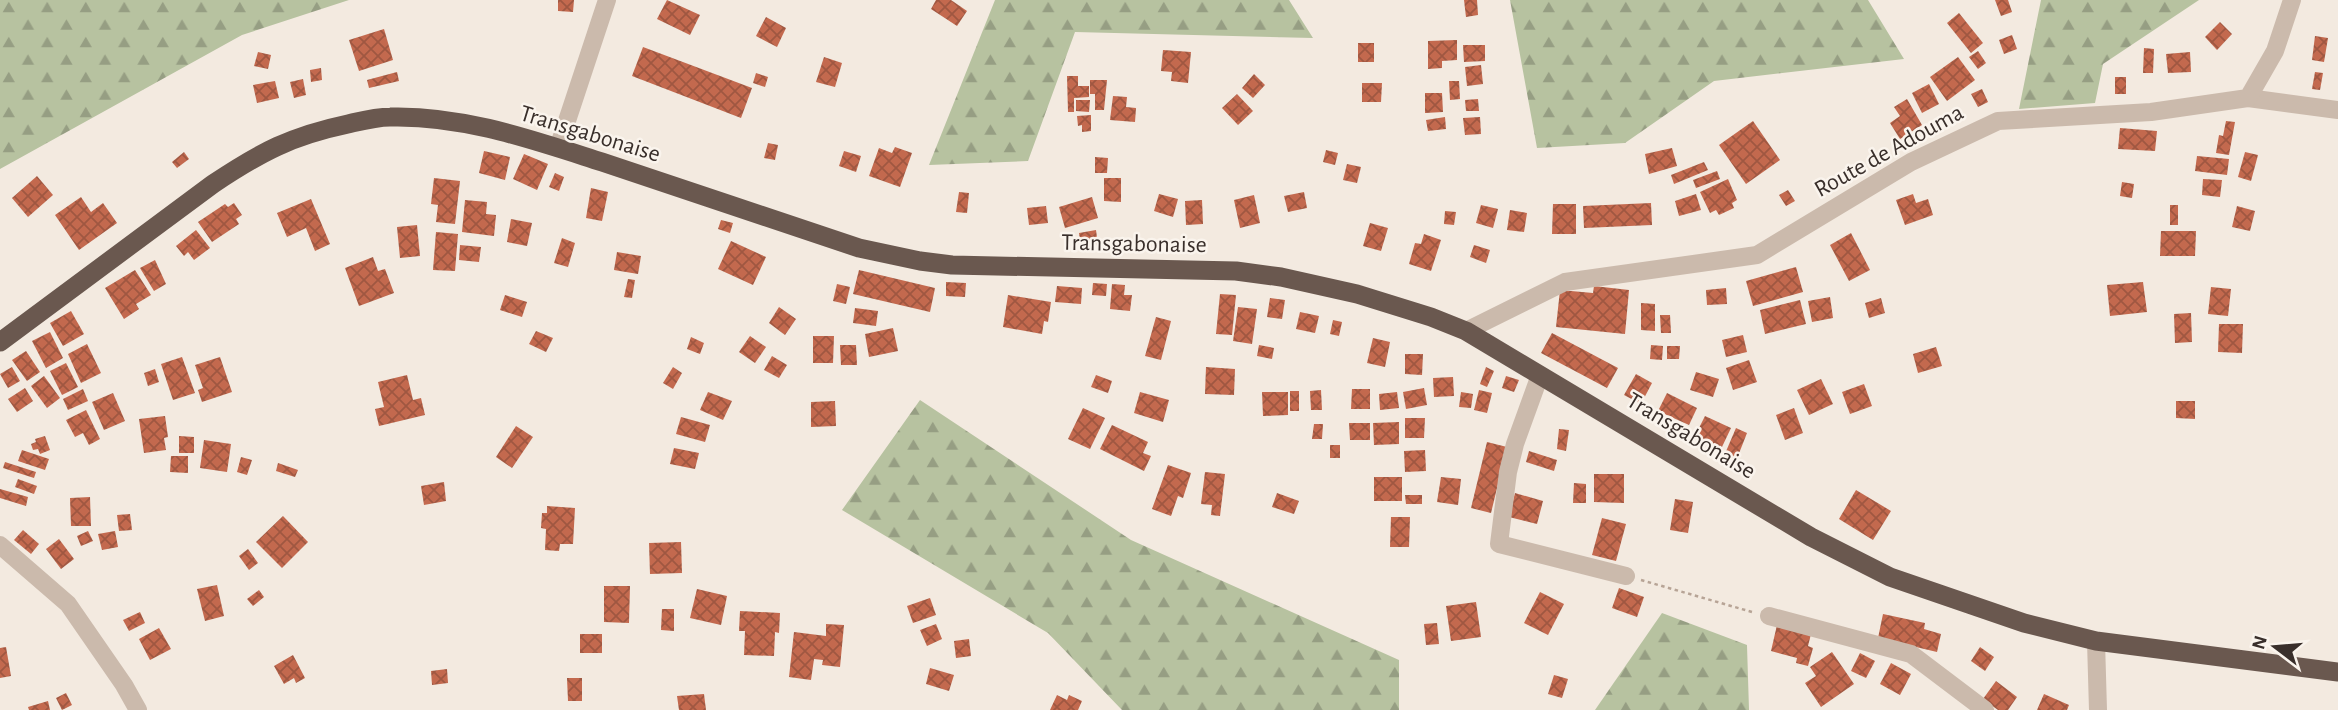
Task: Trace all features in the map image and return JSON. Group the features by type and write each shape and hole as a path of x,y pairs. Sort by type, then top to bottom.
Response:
{"highway":[{"name":"Transgabonaise","path":"0,342 213,184 280,143 321,130 388,117 475,125 558,148 849,245 899,257 953,265 991,267 1160,268 1258,274 1357,294 1431,317 1465,331 1811,537 1890,577 2024,623 2096,641 2338,672"}],"street":[{"path":"558,148 607,0"},
{"path":"2248,98 2275,51 2292,0"},
{"name":"Route de Adouma","path":"1465,331 1565,282 1757,255 1911,162 1998,121 2151,112 2248,98 2338,110"},
{"path":"1540,374 1508,472 1499,544 1626,576"},
{"path":"0,545 68,604 138,710"},
{"path":"1769,617 1911,654 1985,710"},
{"path":"2096,641 2098,710"}],"path":[{"path":"1626,576 1769,617"}],"green space":[{"path":"0,0 349,0 242,35 0,169"},
{"path":"995,0 1289,0 1313,38 1075,32 1028,161 929,165"},
{"path":"1510,0 1868,0 1904,59 1714,81 1625,143 1537,148"},
{"path":"2041,0 2199,0 2103,64 2095,103 2019,109"},
{"path":"920,400 1131,540 1399,660 1399,710 1122,710 1048,633 842,510"},
{"path":"1662,613 1747,645 1749,710 1595,710"}],"building":[{"path":"558,0 574,0 573,12 558,11"},
{"path":"667,0 700,15 690,35 657,19"},
{"path":"936,0 951,0 967,11 957,26 931,9"},
{"path":"1464,0 1477,0 1478,15 1466,17"},
{"path":"1995,0 2008,0 2012,12 2001,16"},
{"path":"1959,13 1983,43 1971,53 1947,23"},
{"path":"766,17 786,28 777,47 756,36"},
{"path":"2220,22 2232,34 2217,50 2205,37"},
{"path":"384,29 393,60 359,71 349,40"},
{"path":"2012,35 2017,49 2004,54 1999,40"},
{"path":"2315,36 2328,38 2324,62 2312,60"},
{"path":"1457,40 1457,60 1442,61 1442,68 1428,69 1428,41"},
{"path":"1358,43 1374,43 1374,62 1358,62"},
{"path":"1463,45 1485,45 1485,61 1464,62"},
{"path":"643,47 752,88 741,118 632,76"},
{"path":"2144,48 2154,49 2153,73 2143,73"},
{"path":"1163,50 1191,52 1188,83 1171,81 1172,72 1161,71"},
{"path":"1978,51 1986,63 1978,69 1969,57"},
{"path":"258,52 271,55 268,69 254,66"},
{"path":"2190,52 2191,72 2168,73 2166,54"},
{"path":"824,57 842,63 835,87 816,82"},
{"path":"1958,57 1975,80 1947,101 1930,77"},
{"path":"1481,65 1483,84 1467,86 1465,67"},
{"path":"321,68 322,80 311,82 310,70"},
{"path":"397,72 399,81 369,88 367,80"},
{"path":"2315,72 2323,73 2320,90 2312,89"},
{"path":"756,73 768,77 765,87 753,83"},
{"path":"1254,74 1265,85 1253,98 1242,88"},
{"path":"1067,76 1078,76 1078,86 1089,86 1089,97 1074,98 1074,112 1068,112"},
{"path":"2115,77 2126,77 2126,94 2115,94"},
{"path":"303,79 306,95 294,98 290,82"},
{"path":"1090,80 1107,80 1104,110 1095,110 1095,94 1090,94"},
{"path":"275,81 279,98 257,103 253,85"},
{"path":"1449,81 1459,81 1460,99 1450,100"},
{"path":"1362,83 1382,83 1381,102 1362,102"},
{"path":"1929,84 1939,104 1922,113 1912,93"},
{"path":"1982,89 1988,102 1978,107 1971,94"},
{"path":"1425,93 1442,93 1443,112 1425,113"},
{"path":"1237,94 1253,111 1238,125 1222,108"},
{"path":"1113,96 1127,97 1126,107 1136,108 1135,122 1110,120"},
{"path":"1478,99 1479,111 1466,111 1465,100"},
{"path":"1907,99 1922,125 1900,139 1890,123 1900,116 1894,107"},
{"path":"1076,100 1090,100 1089,112 1076,111"},
{"path":"1091,115 1091,131 1082,132 1077,116"},
{"path":"1445,117 1446,129 1428,131 1426,120"},
{"path":"1480,117 1481,134 1465,135 1463,118"},
{"path":"1753,121 1780,160 1746,184 1719,145"},
{"path":"2226,121 2235,122 2229,155 2216,153 2219,135 2223,136"},
{"path":"2120,128 2157,131 2155,151 2118,149"},
{"path":"768,143 778,145 775,160 764,158"},
{"path":"895,147 912,153 900,187 869,176 879,148 892,153"},
{"path":"1672,148 1677,166 1649,174 1645,154"},
{"path":"1326,150 1338,153 1335,165 1323,162"},
{"path":"484,151 510,157 505,180 479,173"},
{"path":"844,151 861,156 856,172 839,166"},
{"path":"184,152 189,159 177,168 172,162"},
{"path":"2245,152 2258,155 2251,181 2238,177"},
{"path":"524,154 548,164 537,190 513,179"},
{"path":"2197,156 2229,159 2227,175 2195,171"},
{"path":"1095,157 1108,158 1107,173 1095,173"},
{"path":"1704,162 1708,170 1674,184 1671,175"},
{"path":"1347,164 1361,167 1357,183 1343,180"},
{"path":"1717,171 1720,179 1696,188 1693,180"},
{"path":"555,173 564,177 559,191 549,187"},
{"path":"37,176 53,195 28,217 12,198"},
{"path":"434,178 460,181 455,224 436,222 438,205 431,204"},
{"path":"1104,178 1121,178 1121,202 1104,201"},
{"path":"1728,179 1737,200 1732,203 1734,208 1719,215 1716,210 1710,213 1700,192"},
{"path":"2203,179 2222,180 2220,197 2202,195"},
{"path":"2122,182 2134,184 2132,198 2120,196"},
{"path":"591,188 608,192 602,221 586,218"},
{"path":"1788,190 1795,201 1786,206 1779,195"},
{"path":"959,192 969,193 967,213 956,212"},
{"path":"1304,192 1307,208 1288,212 1284,196"},
{"path":"1159,194 1178,199 1173,217 1154,211"},
{"path":"1696,194 1701,210 1679,216 1675,201"},
{"path":"1913,194 1916,203 1928,199 1933,215 1905,225 1896,200"},
{"path":"1254,195 1260,223 1240,228 1234,200"},
{"path":"81,197 91,212 103,203 117,223 79,250 55,215"},
{"path":"1092,197 1098,218 1065,228 1059,207"},
{"path":"311,199 330,244 315,251 306,228 287,237 277,213"},
{"path":"465,200 487,202 486,214 496,215 494,236 462,232"},
{"path":"1202,200 1203,224 1186,225 1185,201"},
{"path":"234,203 242,215 236,219 239,224 212,242 198,222 225,204 228,207"},
{"path":"1651,203 1652,225 1584,228 1583,206"},
{"path":"1553,204 1576,204 1576,234 1552,234"},
{"path":"1481,205 1498,209 1493,228 1476,223"},
{"path":"2170,205 2178,205 2178,225 2170,225"},
{"path":"1046,206 1048,223 1029,225 1027,208"},
{"path":"2237,206 2255,211 2250,231 2232,227"},
{"path":"1510,210 1527,213 1524,232 1507,230"},
{"path":"1445,211 1456,212 1454,225 1444,224"},
{"path":"511,219 532,223 527,246 507,242"},
{"path":"721,220 733,223 730,233 718,229"},
{"path":"1370,223 1388,228 1381,251 1363,246"},
{"path":"417,225 420,256 400,258 397,227"},
{"path":"196,230 210,248 194,260 188,252 184,256 176,246"},
{"path":"1096,230 1098,245 1081,248 1079,233"},
{"path":"2161,231 2196,231 2195,256 2160,256"},
{"path":"436,232 458,234 455,271 433,270"},
{"path":"1851,233 1870,270 1849,281 1830,245"},
{"path":"1424,234 1441,240 1431,271 1409,264 1415,243 1421,244"},
{"path":"562,238 575,243 568,267 554,263"},
{"path":"731,241 766,257 753,285 718,269"},
{"path":"460,245 481,247 479,262 459,260"},
{"path":"1474,245 1490,250 1486,263 1470,257"},
{"path":"617,252 641,256 638,274 614,270"},
{"path":"373,257 378,271 385,269 394,293 359,306 345,268"},
{"path":"155,260 166,284 154,291 140,268"},
{"path":"1796,267 1803,292 1753,306 1746,281"},
{"path":"135,270 151,295 136,304 139,309 124,319 105,288"},
{"path":"859,270 935,288 930,312 853,294"},
{"path":"628,279 635,280 632,298 624,297"},
{"path":"946,282 966,283 965,297 946,296"},
{"path":"2143,282 2147,312 2110,316 2107,285"},
{"path":"1093,283 1107,284 1106,296 1092,295"},
{"path":"837,284 850,287 846,304 833,301"},
{"path":"1112,284 1125,285 1124,295 1132,295 1130,311 1110,309"},
{"path":"1057,286 1082,288 1081,304 1055,302"},
{"path":"1594,286 1629,290 1625,334 1556,327 1560,290 1593,293"},
{"path":"2211,287 2231,289 2228,316 2208,314"},
{"path":"1726,288 1727,304 1707,305 1706,290"},
{"path":"1220,294 1236,295 1232,335 1216,334"},
{"path":"505,295 527,302 522,317 500,310"},
{"path":"1008,295 1051,302 1048,322 1044,321 1042,334 1003,327"},
{"path":"1830,297 1833,318 1812,322 1808,301"},
{"path":"1270,298 1285,300 1282,319 1267,317"},
{"path":"1881,298 1885,313 1869,318 1865,303"},
{"path":"1800,300 1806,324 1765,334 1760,310"},
{"path":"1641,303 1655,304 1655,331 1641,330"},
{"path":"779,307 796,319 785,335 769,323"},
{"path":"1238,307 1257,309 1252,344 1233,341"},
{"path":"855,308 878,311 876,326 853,323"},
{"path":"71,311 84,334 63,346 50,323"},
{"path":"1300,312 1319,316 1315,333 1296,329"},
{"path":"2191,313 2192,342 2175,343 2174,314"},
{"path":"1660,315 1670,315 1671,333 1661,333"},
{"path":"1156,317 1171,321 1161,360 1145,356"},
{"path":"1333,320 1342,322 1339,336 1330,334"},
{"path":"2219,324 2243,324 2242,353 2218,352"},
{"path":"893,328 898,351 869,357 865,334"},
{"path":"536,331 553,338 546,352 529,344"},
{"path":"50,332 63,358 46,368 32,341"},
{"path":"1552,333 1618,368 1607,388 1541,353"},
{"path":"1743,335 1747,352 1726,357 1722,340"},
{"path":"750,336 766,347 755,363 739,352"},
{"path":"813,336 834,336 833,363 813,363"},
{"path":"691,337 704,343 700,354 687,349"},
{"path":"1373,338 1390,342 1385,367 1367,363"},
{"path":"87,344 101,373 81,383 68,354"},
{"path":"840,345 856,345 857,365 841,365"},
{"path":"1259,345 1274,348 1272,359 1257,356"},
{"path":"1651,345 1663,346 1662,360 1650,359"},
{"path":"1667,346 1680,346 1679,359 1667,359"},
{"path":"1936,347 1942,366 1918,373 1913,354"},
{"path":"26,351 40,372 27,381 12,360"},
{"path":"1405,354 1423,354 1422,375 1405,374"},
{"path":"772,356 787,365 779,378 764,370"},
{"path":"182,357 195,393 173,400 161,364"},
{"path":"220,357 232,392 202,402 198,390 203,388 195,365"},
{"path":"1749,360 1757,382 1733,390 1726,368"},
{"path":"66,363 78,387 62,395 50,371"},
{"path":"12,367 20,381 8,388 0,374"},
{"path":"673,367 682,373 673,389 663,383"},
{"path":"1206,367 1235,369 1234,395 1205,394"},
{"path":"1486,367 1494,371 1487,387 1480,384"},
{"path":"155,369 159,382 148,386 144,373"},
{"path":"1696,372 1719,379 1713,397 1690,390"},
{"path":"1636,374 1652,383 1641,404 1624,395"},
{"path":"407,375 413,400 421,398 425,415 379,426 375,409 384,407 378,382"},
{"path":"1096,375 1112,381 1108,393 1091,387"},
{"path":"44,376 60,398 47,408 31,386"},
{"path":"1506,376 1519,380 1514,392 1502,388"},
{"path":"1453,377 1454,396 1434,397 1433,378"},
{"path":"1821,379 1833,404 1809,415 1797,390"},
{"path":"1864,384 1872,406 1850,414 1842,392"},
{"path":"25,388 33,401 17,412 8,399"},
{"path":"1424,388 1427,405 1406,409 1403,392"},
{"path":"83,389 88,401 68,410 63,399"},
{"path":"1352,389 1370,389 1370,409 1351,409"},
{"path":"1321,390 1322,410 1311,410 1310,391"},
{"path":"1479,390 1492,393 1487,413 1474,410"},
{"path":"1290,391 1299,391 1299,411 1290,411"},
{"path":"708,392 732,401 723,420 700,410"},
{"path":"1140,392 1169,400 1163,422 1134,413"},
{"path":"1262,392 1288,392 1288,415 1263,416"},
{"path":"1397,392 1399,408 1380,410 1379,394"},
{"path":"1461,392 1473,394 1471,408 1459,407"},
{"path":"113,393 125,421 104,430 92,402"},
{"path":"1667,393 1697,408 1689,425 1658,411"},
{"path":"835,401 836,426 811,427 811,402"},
{"path":"2176,401 2195,401 2195,419 2176,418"},
{"path":"1083,408 1105,418 1090,449 1068,439"},
{"path":"1794,408 1803,433 1785,440 1776,415"},
{"path":"86,410 100,439 89,445 83,433 75,437 66,420"},
{"path":"165,416 168,437 164,438 166,450 144,453 139,419"},
{"path":"1705,416 1731,428 1721,449 1695,436"},
{"path":"681,417 710,425 705,442 676,434"},
{"path":"1405,418 1425,418 1424,438 1405,438"},
{"path":"1399,422 1399,444 1374,445 1373,423"},
{"path":"1349,423 1370,423 1370,440 1350,440"},
{"path":"1314,424 1323,424 1322,439 1312,439"},
{"path":"1112,425 1148,442 1143,453 1151,456 1144,471 1100,449"},
{"path":"516,426 533,437 512,468 496,457"},
{"path":"1736,428 1747,433 1736,461 1724,456"},
{"path":"1559,429 1569,430 1566,451 1557,449"},
{"path":"45,436 50,450 40,454 38,449 33,450 31,444 36,442 35,439"},
{"path":"179,436 194,437 194,453 179,453"},
{"path":"204,440 231,444 227,472 200,468"},
{"path":"1487,442 1507,447 1491,513 1471,508"},
{"path":"1330,445 1340,445 1340,458 1330,458"},
{"path":"674,448 699,453 695,469 670,464"},
{"path":"22,450 49,459 45,470 18,461"},
{"path":"1425,450 1426,471 1405,472 1404,451"},
{"path":"1529,451 1557,460 1554,471 1526,462"},
{"path":"171,456 188,456 188,473 170,472"},
{"path":"241,457 252,460 247,475 237,472"},
{"path":"5,462 36,472 34,478 3,468"},
{"path":"278,463 298,470 295,477 276,471"},
{"path":"1168,465 1191,473 1183,498 1178,496 1171,516 1152,509"},
{"path":"1205,472 1225,474 1220,516 1211,515 1212,505 1201,504"},
{"path":"1594,474 1624,474 1624,503 1594,502"},
{"path":"1374,477 1402,477 1402,501 1374,501"},
{"path":"1441,477 1461,479 1458,505 1437,502"},
{"path":"18,479 37,486 34,494 15,487"},
{"path":"444,482 446,501 424,505 421,486"},
{"path":"1574,483 1586,484 1586,503 1573,503"},
{"path":"0,489 28,497 26,506 0,498"},
{"path":"1856,490 1891,511 1873,540 1839,519"},
{"path":"1277,493 1299,501 1294,514 1272,507"},
{"path":"1515,493 1543,501 1537,524 1509,517"},
{"path":"1405,495 1422,495 1422,504 1406,504"},
{"path":"90,497 91,526 71,526 70,498"},
{"path":"1675,499 1693,502 1688,533 1670,530"},
{"path":"547,506 575,508 573,544 560,544 559,551 545,550 546,529 541,528 542,513 547,513"},
{"path":"130,514 132,530 119,531 117,515"},
{"path":"283,516 308,542 282,568 256,542"},
{"path":"1391,517 1410,517 1409,547 1390,547"},
{"path":"1602,518 1626,524 1616,561 1592,555"},
{"path":"23,530 39,544 31,554 14,540"},
{"path":"88,531 93,541 81,546 77,536"},
{"path":"115,531 118,547 102,550 98,534"},
{"path":"59,539 74,559 61,569 46,549"},
{"path":"681,542 682,573 650,574 649,543"},
{"path":"248,549 258,563 249,570 239,556"},
{"path":"217,585 224,616 205,621 197,589"},
{"path":"604,586 630,586 629,623 604,622"},
{"path":"1619,588 1644,597 1637,617 1612,608"},
{"path":"697,589 727,596 721,625 690,618"},
{"path":"259,590 264,597 253,606 247,599"},
{"path":"1540,592 1564,604 1548,635 1524,623"},
{"path":"930,598 936,615 913,623 907,606"},
{"path":"1476,602 1481,637 1451,641 1446,606"},
{"path":"662,609 674,609 674,631 661,630"},
{"path":"740,611 780,613 779,633 775,632 774,656 744,655 745,631 739,631"},
{"path":"140,612 145,623 129,631 123,620"},
{"path":"1883,614 1925,623 1924,629 1941,634 1937,652 1878,638"},
{"path":"1437,623 1439,644 1426,645 1424,624"},
{"path":"826,624 844,625 840,667 822,665 823,660 814,659 811,680 789,677 794,632 826,636"},
{"path":"936,624 942,639 927,646 920,630"},
{"path":"1777,625 1811,634 1808,646 1813,648 1808,666 1796,663 1797,658 1771,651"},
{"path":"159,628 171,649 150,660 139,639"},
{"path":"580,634 602,634 602,653 580,653"},
{"path":"969,639 971,656 956,658 954,641"},
{"path":"6,647 11,676 0,678 0,648"},
{"path":"1980,647 1994,657 1985,671 1971,661"},
{"path":"1832,652 1854,684 1821,707 1805,683 1816,676 1810,667"},
{"path":"1860,653 1875,661 1866,678 1851,671"},
{"path":"293,655 305,678 296,683 294,678 284,684 274,666"},
{"path":"1891,663 1911,674 1900,695 1880,684"},
{"path":"930,668 954,675 949,691 926,684"},
{"path":"447,669 448,683 432,685 431,671"},
{"path":"1554,675 1568,679 1562,698 1548,694"},
{"path":"567,678 582,678 582,701 568,701"},
{"path":"1996,681 2017,697 2008,710 1998,710 1983,699"},
{"path":"66,693 72,705 62,710 56,698"},
{"path":"704,694 706,710 679,710 677,696"},
{"path":"2044,694 2069,705 2067,710 2037,710"},
{"path":"1057,695 1067,700 1069,695 1082,701 1078,710 1050,710"},
{"path":"48,701 50,710 29,710 28,707"}]}
